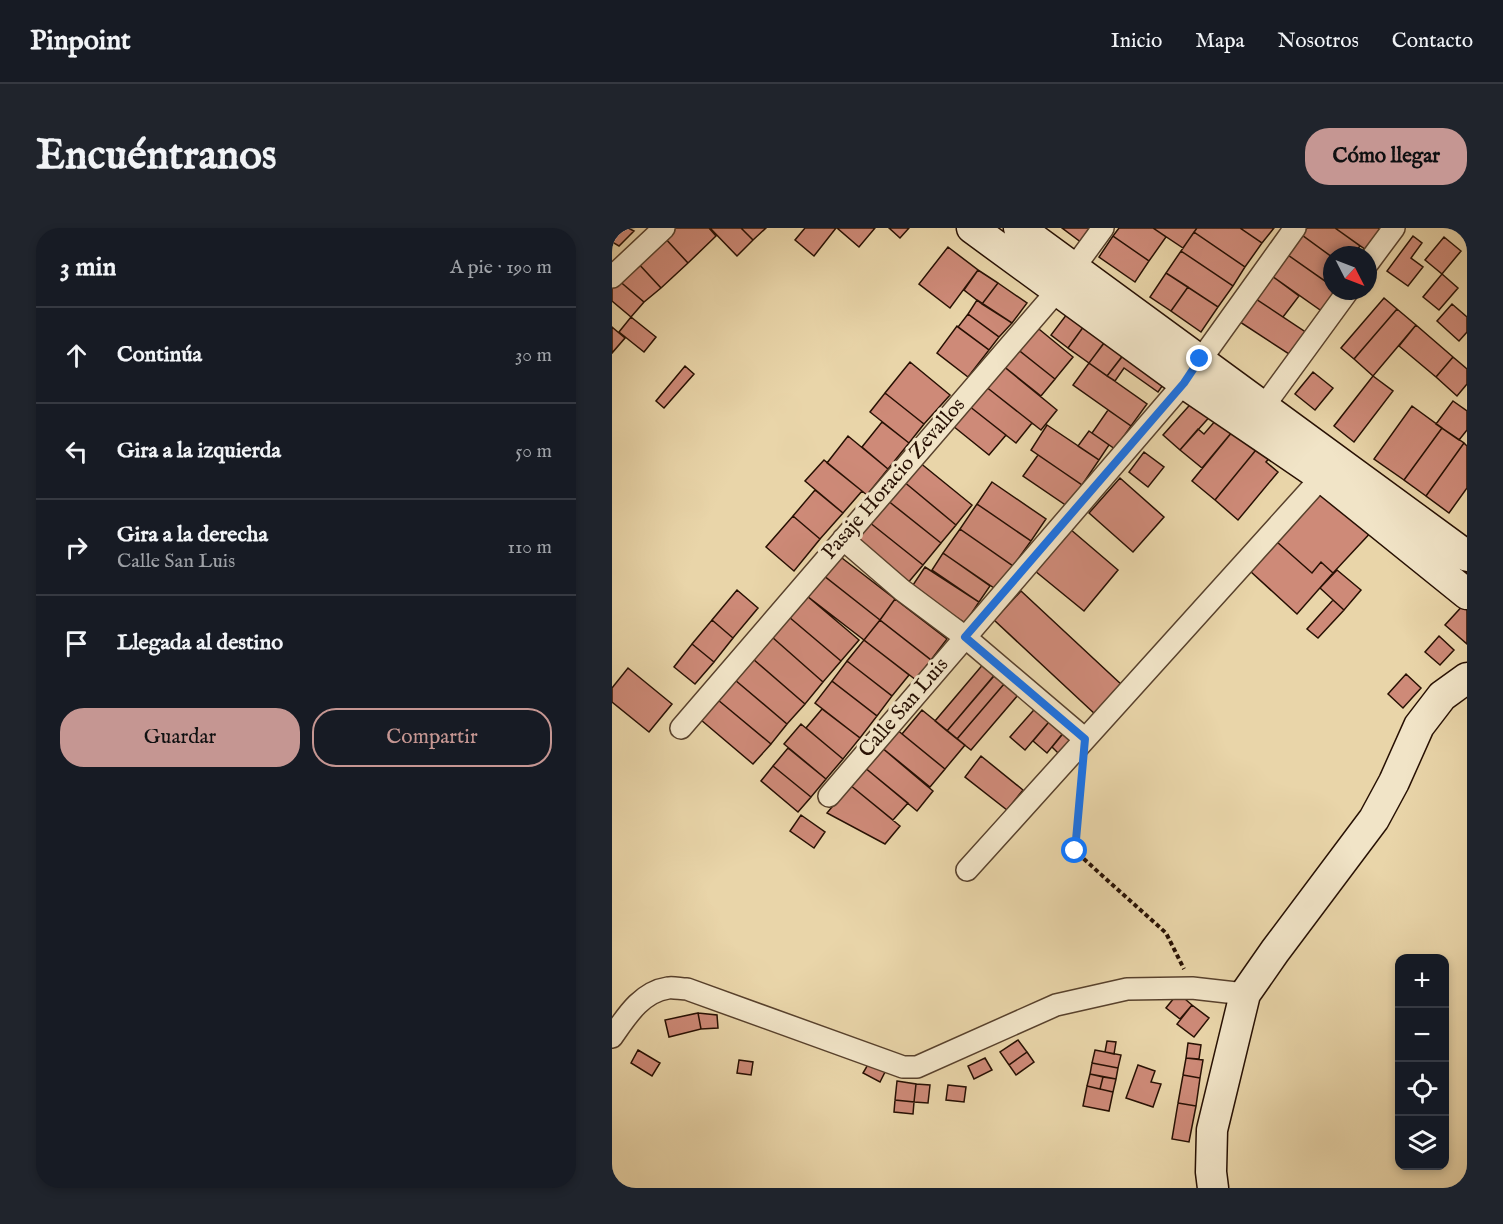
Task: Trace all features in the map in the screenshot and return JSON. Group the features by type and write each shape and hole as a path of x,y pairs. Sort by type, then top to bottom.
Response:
{"main road":[{"path":"972,228 1065,280 1329,468 1467,555"},
{"path":"1019,228 1065,280"},
{"path":"1192,371 1264,406 1467,594"},
{"path":"1214,1188 1211,1172 1212,1130 1245,994 1374,819 1394,782 1419,726 1442,696 1467,678"}],"street":[{"path":"612,277 664,228"},
{"name":"Pasaje Horacio Zevallos","path":"681,728 1065,280 1103,228"},
{"name":"Calle San Luis","path":"829,796 1192,371 1294,228"},
{"path":"1377,251 1394,228"},
{"path":"1264,406 1341,300"},
{"path":"968,870 1329,468"},
{"path":"843,539 902,590 965,637 1085,739"},
{"path":"612,1037 630,1010 649,995 668,988 687,989 903,1067 917,1067 1056,1005 1126,989 1192,988 1245,994"}],"path":[{"path":"1085,739 1075,851 1166,933 1192,988"}],"building":[{"path":"612,228 628,228 634,231 619,246 612,242"},
{"path":"671,228 709,228 716,236 688,263 663,236"},
{"path":"710,228 741,228 753,240 737,256"},
{"path":"741,228 766,228 753,240"},
{"path":"805,228 836,228 814,256 795,240"},
{"path":"837,228 875,228 859,247"},
{"path":"889,228 909,228 900,238"},
{"path":"1062,228 1093,228 1082,243"},
{"path":"1119,228 1153,228 1166,237 1149,261 1113,236"},
{"path":"1153,228 1197,228 1183,248"},
{"path":"1197,228 1240,228 1262,243 1245,267 1194,232"},
{"path":"1240,228 1274,228 1262,243"},
{"path":"1307,228 1335,228 1360,246 1323,246 1323,250 1302,235"},
{"path":"1335,228 1378,228 1384,232 1374,246 1360,246"},
{"path":"1194,232 1245,267 1233,286 1181,251"},
{"path":"1302,235 1323,250 1323,280 1288,255"},
{"path":"663,236 688,263 661,288 636,261"},
{"path":"1113,236 1149,261 1135,282 1099,257"},
{"path":"1413,236 1422,243 1411,258 1423,267 1408,286 1387,271"},
{"path":"1444,237 1461,251 1442,274 1425,260"},
{"path":"948,247 978,270 950,308 919,284"},
{"path":"1181,251 1233,286 1218,307 1166,273"},
{"path":"1288,255 1323,280 1323,300 1332,300 1323,312 1272,276"},
{"path":"636,261 661,288 644,302 617,279"},
{"path":"978,270 998,283 982,304 964,290"},
{"path":"1166,273 1188,287 1171,311 1150,297"},
{"path":"1442,274 1458,288 1439,310 1423,297"},
{"path":"1272,276 1299,296 1283,317 1256,299"},
{"path":"617,279 644,302 631,317 612,301 612,285"},
{"path":"998,283 1027,303 1012,323 982,304"},
{"path":"1188,287 1218,307 1201,332 1171,311"},
{"path":"1384,298 1397,309 1354,359 1341,348"},
{"path":"1256,299 1307,333 1292,356 1240,322"},
{"path":"977,300 1012,323 999,337 968,314"},
{"path":"1452,304 1467,317 1467,332 1459,341 1437,321"},
{"path":"1397,309 1416,325 1373,376 1354,359"},
{"path":"968,314 999,337 989,350 958,327"},
{"path":"1067,314 1084,326 1068,348 1051,335"},
{"path":"631,317 656,337 644,352 619,332"},
{"path":"1034,325 1073,357 1055,379 1016,348"},
{"path":"1416,325 1453,357 1436,377 1399,346"},
{"path":"957,326 989,350 968,377 937,353"},
{"path":"1084,326 1105,342 1089,363 1068,348"},
{"path":"612,327 625,338 612,353"},
{"path":"1109,336 1127,350 1107,376 1089,363"},
{"path":"1016,348 1055,379 1041,396 1002,365"},
{"path":"1125,353 1165,382 1158,392 1124,368 1115,381 1107,376"},
{"path":"1453,357 1467,369 1467,384 1457,396 1436,377"},
{"path":"910,362 950,395 924,424 885,393"},
{"path":"1089,363 1147,404 1131,426 1073,385"},
{"path":"1002,365 1057,410 1041,430 985,386"},
{"path":"685,366 694,374 664,408 656,401"},
{"path":"1313,372 1333,388 1315,410 1295,394"},
{"path":"1373,376 1393,391 1354,442 1334,426"},
{"path":"985,386 1032,423 1016,443 969,406"},
{"path":"885,393 924,424 909,443 870,412"},
{"path":"1196,398 1213,413 1180,450 1163,435"},
{"path":"1453,401 1467,411 1467,430 1459,440 1436,424"},
{"path":"969,406 1006,435 989,455 953,426"},
{"path":"1412,406 1442,428 1404,480 1374,459"},
{"path":"1108,410 1131,426 1115,449 1092,433"},
{"path":"1222,413 1237,426 1202,468 1180,450 1198,429 1204,434"},
{"path":"882,422 909,443 888,469 862,447"},
{"path":"1047,425 1099,460 1082,485 1031,450"},
{"path":"1237,426 1260,445 1215,500 1192,481"},
{"path":"1442,428 1464,443 1426,496 1404,480"},
{"path":"1089,431 1109,445 1099,460 1078,446"},
{"path":"848,436 888,469 867,495 827,463"},
{"path":"1464,443 1467,446 1467,488 1449,513 1426,496"},
{"path":"1260,445 1272,455 1266,462 1278,472 1238,520 1215,500"},
{"path":"1144,452 1164,467 1148,487 1129,472"},
{"path":"1038,455 1082,485 1067,506 1023,476"},
{"path":"824,460 862,491 843,513 805,481"},
{"path":"919,462 972,505 956,525 903,481"},
{"path":"1120,478 1164,517 1133,552 1089,513"},
{"path":"903,481 956,525 941,543 887,500"},
{"path":"992,482 1046,519 1031,541 977,504"},
{"path":"1327,486 1374,529 1333,573 1321,562 1312,573 1277,542"},
{"path":"815,490 843,513 820,539 793,516"},
{"path":"887,500 941,543 923,565 869,522"},
{"path":"977,504 1031,541 1013,566 960,529"},
{"path":"793,516 820,539 794,571 766,547"},
{"path":"869,522 923,565 907,584 854,541"},
{"path":"960,529 1013,566 997,590 943,553"},
{"path":"1070,529 1118,570 1084,611 1035,571"},
{"path":"1277,542 1312,573 1321,562 1333,573 1297,614 1250,571"},
{"path":"943,553 990,586 979,602 932,570"},
{"path":"838,555 895,599 880,620 823,575"},
{"path":"925,567 979,602 965,623 911,588"},
{"path":"1337,570 1361,590 1344,610 1320,588"},
{"path":"823,575 880,620 864,640 807,596"},
{"path":"737,590 758,608 733,638 712,620"},
{"path":"1021,591 1123,686 1096,715 994,620"},
{"path":"807,596 859,640 841,661 789,617"},
{"path":"895,599 947,639 931,660 880,620"},
{"path":"1333,600 1344,610 1318,638 1307,629"},
{"path":"1467,602 1467,644 1445,625"},
{"path":"789,617 841,661 823,682 772,637"},
{"path":"712,620 733,638 714,662 692,644"},
{"path":"880,620 931,660 916,680 864,640"},
{"path":"1439,636 1454,650 1440,665 1425,652"},
{"path":"772,637 823,682 805,704 753,659"},
{"path":"864,640 909,675 892,696 847,661"},
{"path":"692,644 714,662 695,684 674,667"},
{"path":"753,659 805,704 787,724 735,680"},
{"path":"847,661 892,696 877,716 832,681"},
{"path":"985,662 997,672 947,731 935,721"},
{"path":"628,668 672,704 649,732 612,702 612,688"},
{"path":"1406,674 1421,688 1403,708 1388,694"},
{"path":"994,676 1004,684 957,739 947,731"},
{"path":"735,680 787,724 771,744 718,700"},
{"path":"832,681 877,716 860,738 815,703"},
{"path":"1004,684 1018,695 971,750 957,739"},
{"path":"718,700 771,744 753,764 701,720"},
{"path":"1040,703 1054,716 1025,750 1010,737"},
{"path":"822,709 860,738 843,759 806,728"},
{"path":"922,710 965,745 945,769 902,734"},
{"path":"1054,716 1068,727 1047,753 1033,741"},
{"path":"801,724 843,759 826,779 784,744"},
{"path":"896,729 945,769 930,787 881,747"},
{"path":"1066,730 1075,737 1060,755 1052,747"},
{"path":"881,747 933,791 917,811 864,767"},
{"path":"788,748 826,779 811,797 773,766"},
{"path":"981,756 1023,790 1007,810 965,777"},
{"path":"773,766 811,797 798,812 761,781"},
{"path":"864,767 908,803 893,820 850,785"},
{"path":"850,785 900,826 885,844 827,813"},
{"path":"801,815 825,832 814,848 790,831"},
{"path":"1178,993 1192,1005 1180,1019 1166,1008"},
{"path":"1192,1005 1209,1018 1194,1037 1177,1024"},
{"path":"698,1013 717,1015 718,1028 701,1029"},
{"path":"698,1013 701,1029 669,1037 665,1020"},
{"path":"1018,1040 1027,1052 1009,1065 1000,1052"},
{"path":"1107,1041 1116,1042 1114,1054 1105,1052"},
{"path":"1188,1043 1201,1045 1199,1059 1186,1058"},
{"path":"638,1050 660,1063 652,1076 631,1063"},
{"path":"1095,1050 1121,1055 1118,1068 1092,1063"},
{"path":"1027,1052 1034,1062 1016,1075 1009,1065"},
{"path":"985,1058 992,1070 974,1079 968,1066"},
{"path":"1186,1058 1203,1060 1200,1078 1183,1075"},
{"path":"739,1060 753,1062 751,1075 737,1073"},
{"path":"870,1061 886,1070 880,1082 863,1073"},
{"path":"1092,1063 1118,1068 1116,1079 1090,1074"},
{"path":"1138,1065 1155,1071 1151,1082 1161,1084 1153,1107 1126,1098"},
{"path":"1090,1074 1103,1077 1100,1089 1087,1086"},
{"path":"1183,1075 1200,1078 1196,1106 1178,1103"},
{"path":"1103,1077 1116,1079 1113,1092 1100,1089"},
{"path":"897,1081 916,1084 914,1102 895,1100"},
{"path":"916,1084 930,1085 928,1103 914,1102"},
{"path":"948,1085 966,1087 964,1102 946,1100"},
{"path":"1087,1086 1113,1092 1109,1111 1083,1106"},
{"path":"895,1100 914,1102 913,1114 894,1112"},
{"path":"1178,1103 1196,1106 1189,1142 1172,1139"}],"route":[{"path":"1075,851 1085,739 965,637 1184,383 1200,359"}]}
